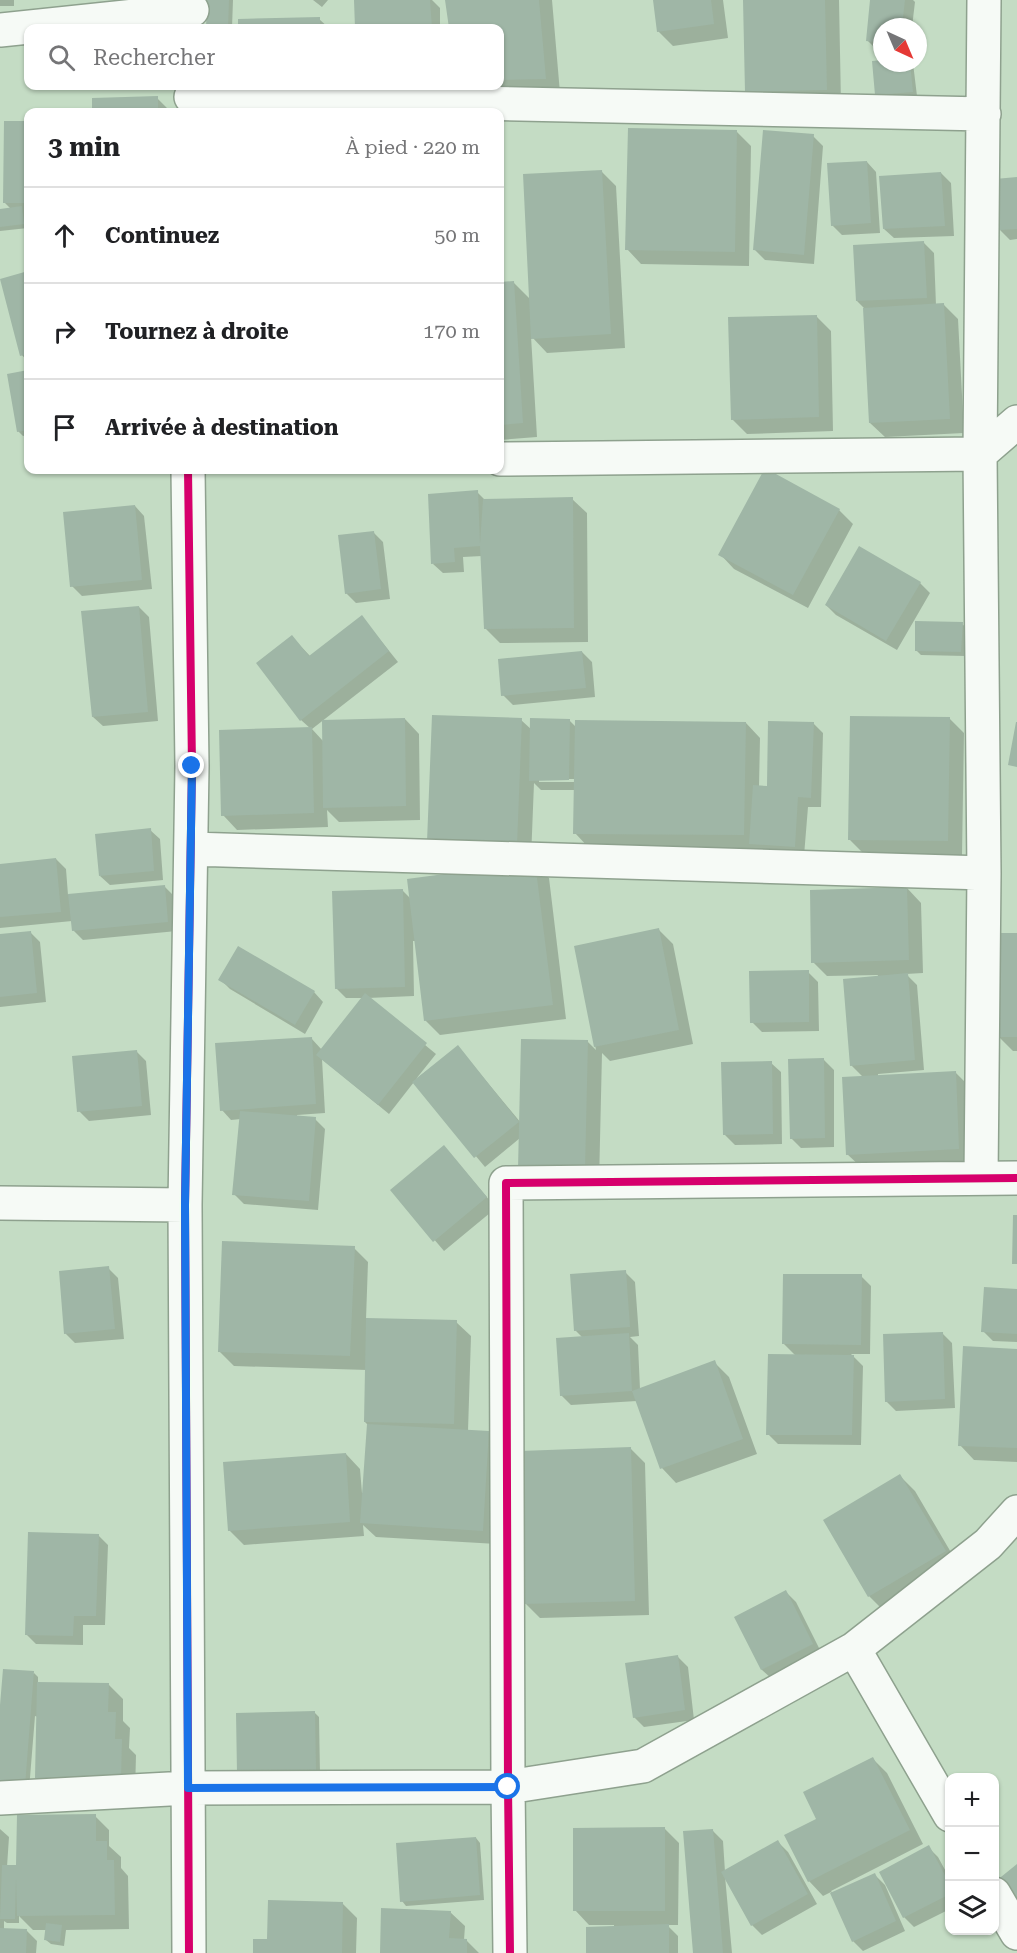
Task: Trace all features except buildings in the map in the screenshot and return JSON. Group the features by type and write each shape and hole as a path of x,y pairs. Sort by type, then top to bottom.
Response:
{"street":[{"path":"981,1178 984,873 980,454 984,0"},
{"path":"68,24 192,13"},
{"path":"0,30 24,28"},
{"path":"190,98 984,114"},
{"path":"504,459 980,454 1017,422"},
{"path":"188,474 192,766 185,1205 189,1953"},
{"path":"191,849 984,873"},
{"path":"510,1953 506,1183 1017,1178"},
{"path":"0,1203 185,1205"},
{"path":"0,1798 188,1788 508,1787 643,1766 854,1649 988,1544 1017,1512"},
{"path":"854,1649 945,1806"},
{"path":"999,1902 1017,1933"}],"cycle path":[{"path":"188,474 192,766 185,1205 189,1953"},
{"path":"510,1953 506,1183 1017,1178"}],"route":[{"path":"192,766 185,1205 188,1788 508,1787"}]}
